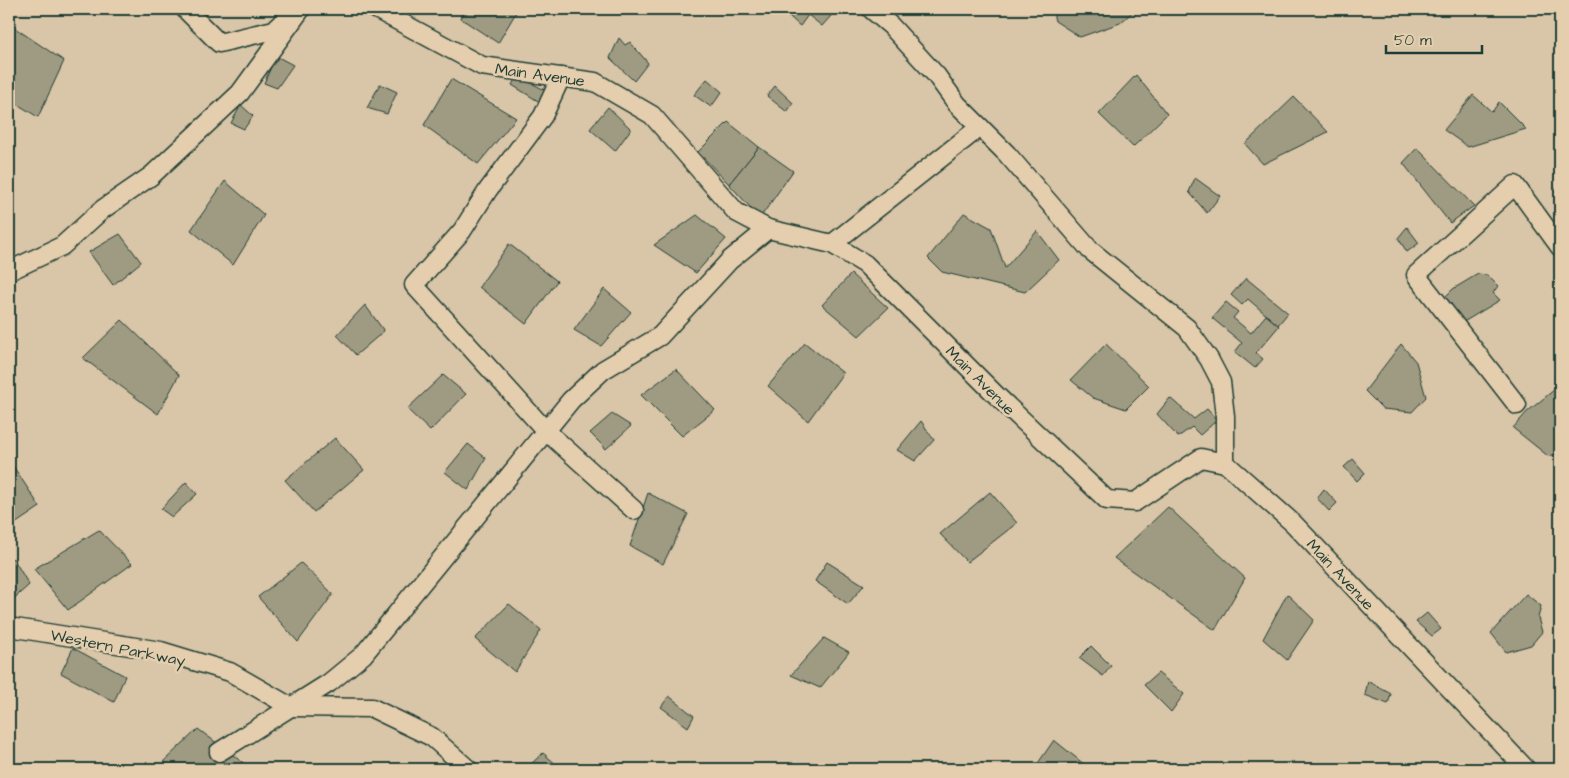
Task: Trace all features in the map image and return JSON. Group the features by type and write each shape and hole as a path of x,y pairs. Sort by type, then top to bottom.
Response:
{"street":[{"path":"185,9 219,43 274,30 297,9"},
{"path":"9,271 62,246 103,209 151,176 240,93 301,9"},
{"name":"Main Avenue","path":"376,9 482,66 595,82 652,115 736,212 768,229 832,244 865,264 998,398 1107,500 1135,502 1200,458 1224,463 1294,524 1526,769"},
{"path":"871,9 891,26 936,75 957,104 1007,154 1090,250 1187,328 1209,359 1220,382 1225,416 1224,463"},
{"path":"561,77 543,116 488,190 462,231 414,285 546,431 634,510"},
{"path":"832,244 980,127"},
{"path":"1517,405 1416,276 1515,185 1560,247"},
{"path":"219,752 329,683 362,655 572,400 603,370 660,336 730,260 768,229"},
{"name":"Western Parkway","path":"9,628 162,651 230,672 291,707 372,708 432,737 468,769"}],"building":[{"path":"465,9 518,9 498,43 460,18"},
{"path":"781,9 837,9 822,26 808,15 800,26"},
{"path":"1052,9 1136,9 1120,23 1080,37 1055,21"},
{"path":"9,24 64,61 38,117 9,99"},
{"path":"619,38 625,45 630,42 648,63 634,81 610,58"},
{"path":"276,56 293,65 277,88 264,83"},
{"path":"1136,75 1167,114 1133,147 1099,114"},
{"path":"517,76 547,91 543,104 512,85"},
{"path":"451,79 516,118 478,164 424,125"},
{"path":"707,79 722,92 711,107 694,95"},
{"path":"380,84 397,92 387,114 367,108"},
{"path":"775,86 793,103 787,112 767,96"},
{"path":"1473,95 1492,112 1499,102 1526,129 1468,147 1444,130"},
{"path":"1294,97 1328,132 1263,164 1245,144"},
{"path":"241,105 253,116 244,129 231,123"},
{"path":"608,107 631,129 615,151 590,129"},
{"path":"728,122 759,147 729,184 698,152"},
{"path":"759,147 793,171 760,218 729,184"},
{"path":"1417,148 1474,206 1450,223 1403,163"},
{"path":"1195,178 1220,196 1207,213 1189,192"},
{"path":"225,181 264,215 233,265 191,230"},
{"path":"1560,182 1560,193 1555,191"},
{"path":"964,213 991,228 1005,268 1037,231 1059,260 1025,292 942,272 928,258"},
{"path":"697,215 726,239 696,273 654,245"},
{"path":"1407,227 1419,243 1407,252 1398,238"},
{"path":"120,234 141,262 113,285 89,252"},
{"path":"509,244 557,281 526,324 479,287"},
{"path":"851,274 888,308 859,336 822,305"},
{"path":"1478,274 1487,275 1498,286 1493,293 1500,300 1457,326 1440,302 1453,289"},
{"path":"1246,278 1288,313 1278,325 1248,299 1242,305 1231,295"},
{"path":"604,289 631,312 601,346 574,330"},
{"path":"1226,302 1238,312 1233,318 1251,333 1266,315 1279,326 1256,353 1263,359 1255,368 1235,352 1242,343 1212,318"},
{"path":"365,305 384,331 356,355 337,335"},
{"path":"122,320 179,375 158,414 83,358"},
{"path":"805,343 843,373 808,421 768,386"},
{"path":"1106,344 1149,386 1126,409 1093,398 1071,380"},
{"path":"1401,344 1416,362 1426,397 1412,412 1383,409 1365,391"},
{"path":"676,369 715,410 682,436 641,395"},
{"path":"443,375 466,394 430,431 407,409"},
{"path":"1560,385 1560,453 1548,456 1513,428 1527,412"},
{"path":"1170,398 1194,419 1207,409 1217,420 1200,435 1192,427 1178,437 1157,414"},
{"path":"612,414 631,426 606,449 590,433"},
{"path":"921,421 934,440 915,461 897,450"},
{"path":"335,438 364,470 314,512 285,480"},
{"path":"468,444 486,458 468,490 445,472"},
{"path":"1353,459 1365,473 1357,481 1344,467"},
{"path":"9,460 40,507 9,528"},
{"path":"186,482 197,494 172,517 161,509"},
{"path":"1324,489 1337,503 1329,511 1317,498"},
{"path":"990,492 1017,523 967,562 940,534"},
{"path":"648,493 688,514 663,564 630,546"},
{"path":"1168,507 1245,578 1215,630 1114,558"},
{"path":"99,530 132,564 68,610 34,569"},
{"path":"13,558 29,585 9,603 9,562"},
{"path":"827,562 864,585 848,604 815,581"},
{"path":"301,563 333,594 298,642 258,597"},
{"path":"1287,594 1314,620 1287,660 1263,639"},
{"path":"1526,594 1541,606 1538,618 1542,632 1531,645 1506,652 1491,633"},
{"path":"509,604 541,630 515,672 475,639"},
{"path":"1427,613 1441,629 1432,636 1416,622"},
{"path":"824,638 849,652 820,688 791,675"},
{"path":"1091,646 1111,666 1103,676 1079,658"},
{"path":"73,648 125,676 114,702 61,673"},
{"path":"1158,673 1184,694 1171,712 1144,685"},
{"path":"1368,681 1391,694 1388,704 1365,695"},
{"path":"669,696 694,716 688,727 661,707"},
{"path":"198,729 246,765 242,769 171,769 164,761"},
{"path":"1054,740 1090,769 1034,769"},
{"path":"543,753 558,766 555,769 536,769 531,764"}]}
